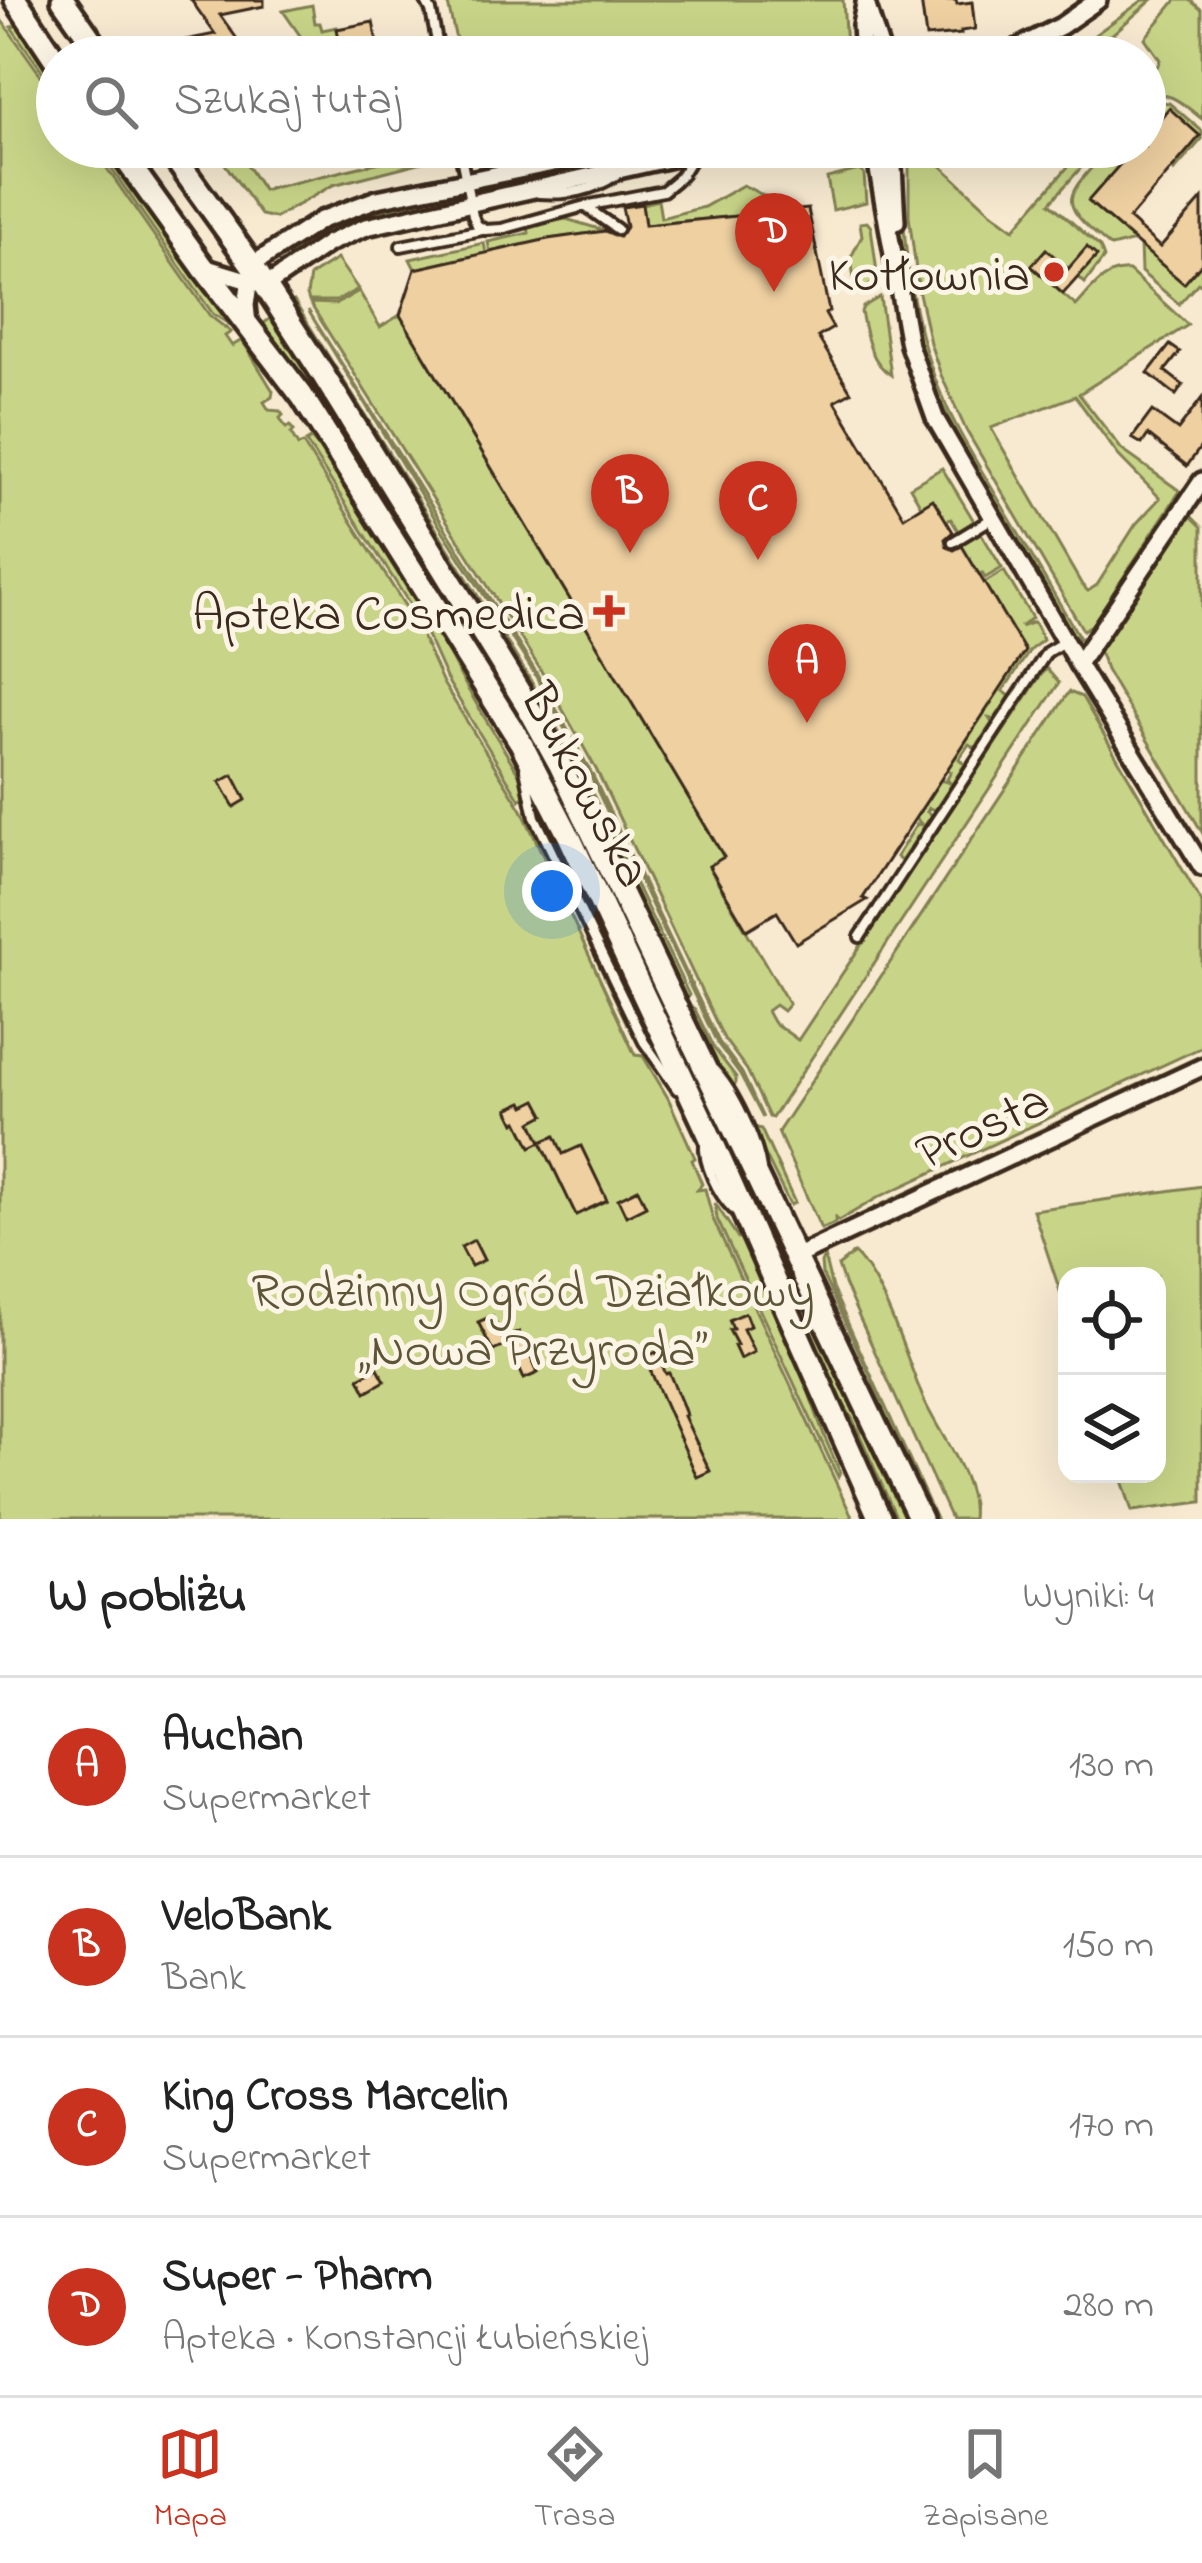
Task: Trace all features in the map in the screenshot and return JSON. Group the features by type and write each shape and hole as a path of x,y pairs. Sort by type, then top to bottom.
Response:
{"main road":[{"path":"16,0 40,36"},
{"path":"62,0 88,36"},
{"name":"Bukowska","path":"132,168 312,412 520,743 569,836 707,1130 880,1519"},
{"name":"Bukowska","path":"181,168 357,428 538,725 586,814 920,1519"}],"street":[{"path":"1041,36 1098,0"},
{"path":"862,36 866,1"},
{"path":"866,1 877,36"},
{"path":"248,327 245,305 256,277 305,230 376,200 535,168"},
{"path":"203,267 256,277 386,222 630,168"},
{"path":"878,168 909,345 935,418 1202,868"},
{"path":"893,168 899,279"},
{"path":"1078,664 1202,481"},
{"name":"Prosta","path":"795,1257 1202,1067"}],"lane":[{"path":"425,0 436,36"},
{"path":"463,168 476,225 485,230"},
{"path":"401,246 502,229 664,191 684,168"},
{"path":"585,206 617,229 620,199"},
{"path":"952,542 992,518"},
{"path":"860,937 1047,652 1065,641"}],"green space":[{"path":"447,0 843,0 845,36 455,36"},
{"path":"1143,0 1152,0 1110,36 1093,36"},
{"path":"1176,0 1190,0 1202,10 1202,119 1166,96 1166,36 1147,36"},
{"path":"312,5 315,23 322,30 337,27 339,36 300,36 283,11"},
{"name":"Rodzinny Ogród Działkowy „Nowa Przyroda”","path":"0,18 36,69 36,168 107,168 210,316 231,332 225,336 232,346 242,340 273,391 264,402 269,410 280,411 298,446 303,444 417,625 443,683 522,810 635,1055 643,1056 668,1098 695,1158 702,1184 697,1190 705,1189 713,1219 853,1519 0,1519"},
{"path":"20,26 36,48 36,62 11,27"},
{"path":"1166,103 1202,131 1202,139 1174,171 1200,136 1169,109 1166,112"},
{"path":"111,168 121,168 238,326 213,314"},
{"path":"228,168 249,168 263,190 355,168 400,168 333,185 275,218 261,215"},
{"path":"567,168 598,168 497,190 487,189"},
{"path":"896,168 901,168 914,305 939,389 1081,640 1073,634 975,468 927,369 912,318"},
{"path":"909,168 944,168 1014,229 1067,168 1081,168 1050,203 1100,247 1104,258 1085,283 1046,250 1031,266 1076,306 1105,277 1129,271 1188,325 1079,394 1122,450 1180,491 1092,625 1083,630 966,430 930,343 909,216","holes":["1075,396 1118,455 1160,498 1088,591 991,428"]},
{"path":"1092,168 1117,168 1089,201 1135,241 1111,247 1080,219 1072,199"},
{"path":"859,170 864,174 866,202 833,210 827,178"},
{"path":"743,185 772,200 779,212 645,225 642,204 658,200 661,218 704,207"},
{"path":"423,199 424,206 355,225 292,259 289,254 353,219"},
{"path":"566,219 606,231 490,252 488,242 529,233 528,226"},
{"path":"867,222 878,280 861,291 855,287 851,257 862,236 860,223"},
{"path":"484,243 486,253 415,269 410,259"},
{"path":"1140,245 1184,283 1202,263 1202,286 1198,283 1179,304 1141,272"},
{"path":"337,259 358,289 336,301 309,301 310,276"},
{"path":"359,291 380,327 400,315 724,857 709,867 789,1004 783,1011 775,1005 767,1011 773,1022 798,1040 1043,672 1047,669 1059,683 772,1118 724,1039 597,771 540,669 310,303 336,304"},
{"path":"880,297 891,375 874,355 861,312"},
{"path":"294,301 528,676 585,778 687,999 683,1001 366,423"},
{"path":"308,310 536,672 592,774 719,1042 742,1073 763,1118 717,1043 590,775 534,673"},
{"path":"272,317 468,625 558,778 668,1008 660,1011 583,845 259,327"},
{"path":"311,439 372,517 407,576 524,783 526,793 520,800 447,680 421,622 306,442"},
{"path":"942,468 974,521 958,531 933,500 921,506 910,487"},
{"path":"1202,496 1190,515 1202,527 1202,832 1106,670 1098,648"},
{"path":"981,533 1002,568 985,578 961,545"},
{"path":"1004,571 1032,618 1020,627 1034,622 1043,640 1031,649 1003,691 1010,696 994,720 989,718 992,723 975,748 969,744 959,759 965,764 935,810 929,808 932,815 901,861 896,857 917,824 922,825 916,818 940,780 950,783 947,769 984,583"},
{"path":"1069,692 1082,697 1202,903 1202,1047 879,1197 838,1221 835,1218 835,1223 821,1229 778,1132"},
{"path":"540,801 645,1018 639,1021 537,809"},
{"path":"526,810 529,813 632,1024 627,1024"},
{"path":"691,1007 736,1077 732,1087 707,1051 687,1009"},
{"path":"672,1016 765,1217 756,1221 664,1020"},
{"path":"1202,1055 1202,1060 835,1231 882,1204"},
{"path":"751,1126 761,1129 795,1203 790,1205"},
{"path":"1202,1186 1202,1502 1132,1511 1123,1483 1166,1483 1166,1267 1058,1267 1058,1285 1033,1210"},
{"path":"715,1203 742,1238 798,1362 838,1477 717,1219"},
{"path":"769,1226 909,1519 897,1519 853,1420 823,1369 760,1230"},
{"path":"854,1253 875,1281 923,1398 963,1473 972,1519 951,1519 844,1284 838,1266"},
{"path":"824,1256 832,1288 936,1519 931,1519 894,1440 871,1377 822,1274"}],"building":[{"path":"191,0 264,0 264,6 220,15 235,36 205,36 215,34"},
{"path":"921,0 972,2 975,29 926,36"},
{"path":"373,22 376,36 338,36 337,29"},
{"path":"1169,108 1200,136 1129,219 1160,247 1202,199 1202,263 1184,284 1088,201 1117,168 1166,168"},
{"path":"642,204 645,225 808,209 829,311 825,314 833,328 818,337 851,392 835,401 904,517 933,499 953,532 945,539 947,547 962,546 1025,651 863,898 867,900 796,943 777,912 747,930 709,866 724,857 400,315 415,269 548,239 605,231 619,237 626,227 622,207"},
{"name":"Kotłownia","path":"1087,247 1097,256 1063,294 1031,266 1046,249 1068,269"},
{"path":"1170,345 1180,352 1165,371 1183,385 1176,395 1148,373"},
{"path":"1202,398 1202,445 1187,466 1148,435 1142,444 1132,438 1152,411 1178,430"},
{"path":"233,775 246,800 234,807 220,782"},
{"path":"537,1100 545,1115 532,1122 541,1142 531,1147 508,1109"},
{"path":"555,1136 563,1154 581,1146 607,1200 576,1215 541,1142"},
{"path":"638,1189 646,1206 626,1216 618,1199"},
{"path":"474,1240 484,1260 471,1266 461,1247"},
{"path":"745,1313 750,1326 743,1329 754,1352 740,1359 729,1320"},
{"path":"492,1316 506,1345 493,1351 478,1322"},
{"path":"519,1332 538,1373 524,1379 506,1338"},
{"path":"656,1352 710,1471 697,1477 645,1358"},
{"path":"378,1368 385,1381 366,1392 359,1378"}],"place":[{"name":"Kotłownia","path":"1054,272"},
{"name":"Super - Pharm","path":"774,292"},
{"name":"VeloBank","path":"630,553"},
{"name":"King Cross Marcelin","path":"758,560"},
{"name":"Apteka Cosmedica","path":"609,611"},
{"name":"Auchan","path":"807,723"}]}
